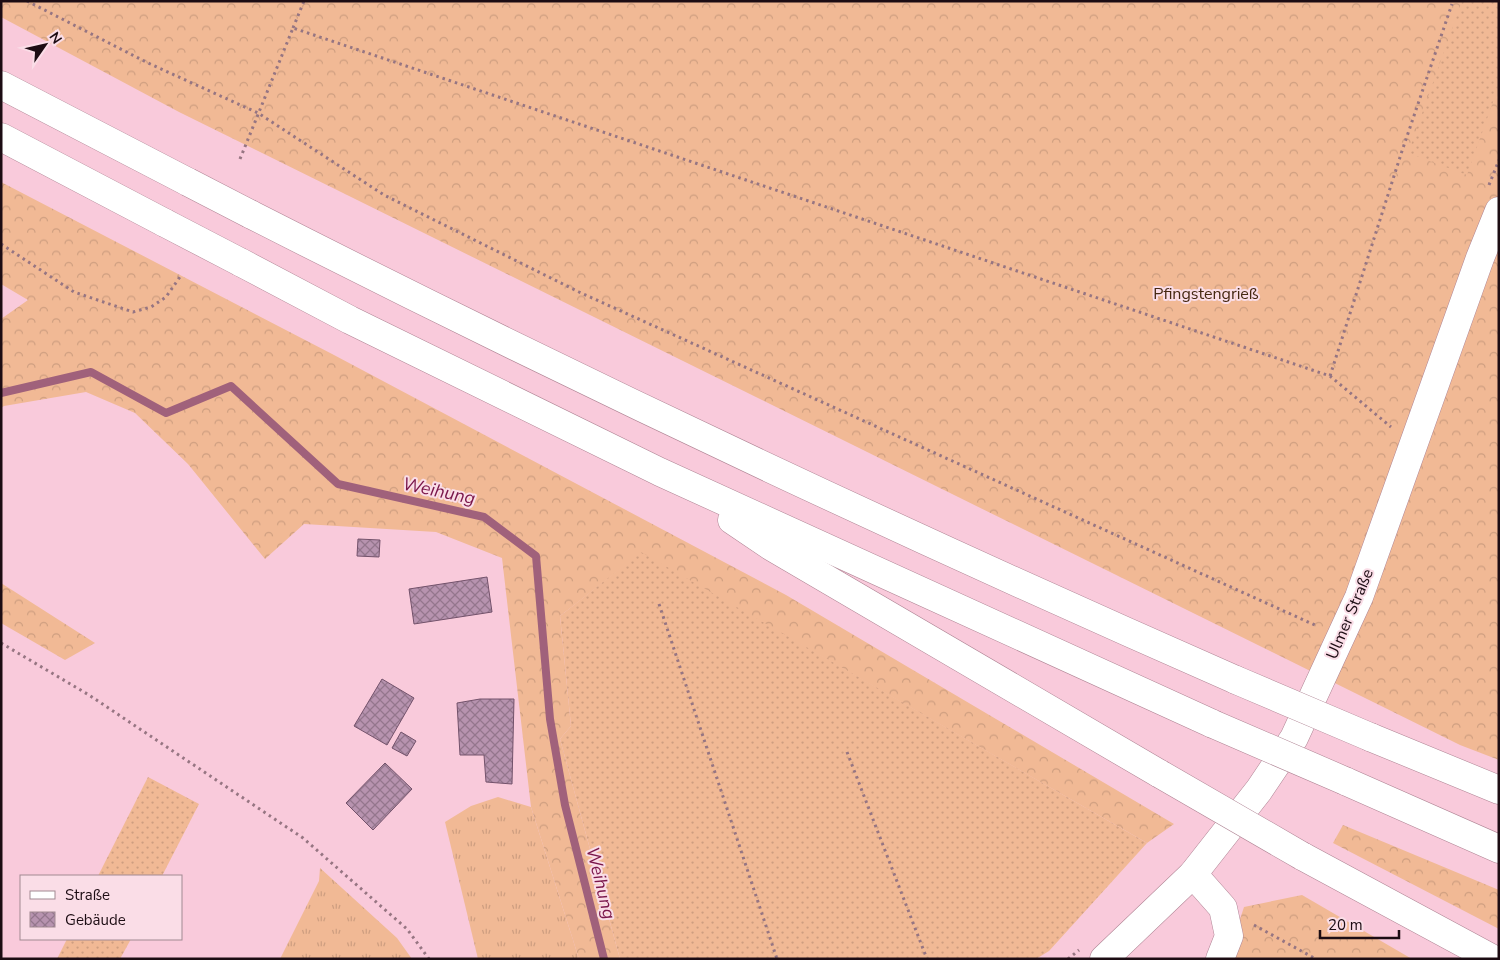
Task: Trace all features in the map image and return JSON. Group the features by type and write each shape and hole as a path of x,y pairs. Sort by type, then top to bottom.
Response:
{"main road":[{"path":"1,85 250,214 724,447 1034,592 1236,680 1499,790"},
{"path":"1,137 350,320 660,472 1213,724 1499,848"},
{"name":"Ulmer Straße","path":"1093,953 1193,874 1259,790 1294,738 1359,597 1480,258 1494,199"},
{"path":"660,472 772,547 1160,774 1302,856 1493,959"},
{"path":"1193,874 1222,908 1229,936 1220,959"}],"path":[{"path":"27,1 148,63 258,113 384,196 579,292 1341,638"},
{"path":"240,159 304,1"},
{"path":"1330,376 1402,151 1452,4"},
{"path":"292,28 1330,376 1400,434 1415,440"},
{"path":"1494,199 1499,160"},
{"path":"1,244 74,292 134,312 151,307 166,297 182,274"},
{"path":"659,604 777,959"},
{"path":"1,643 89,695 303,838 407,929 429,959"},
{"path":"847,752 927,959"},
{"path":"1222,908 1316,959"},
{"path":"1068,959 1093,953"}],"green space":[{"name":"Pfingstengrieß","path":"1,1 1499,1 1499,760 1460,745 179,112 1,17"},
{"path":"1462,1 1499,1 1499,85 1467,175 1408,153"},
{"path":"1,182 334,355 786,595 1174,824 1147,843 641,553 560,616 571,726 560,739 620,959 579,959 531,807 502,558 436,532 304,524 265,559 188,464 135,413 86,392 1,408 1,319 28,300 1,284"},
{"path":"641,552 1147,843 1049,951 1036,959 620,959 560,739 571,726 560,616"},
{"path":"1,583 95,643 65,660 1,623"},
{"path":"148,777 199,804 163,875 99,875"},
{"path":"498,797 531,807 579,959 478,959 445,822 471,806"},
{"path":"1343,825 1499,890 1499,929 1333,843"},
{"path":"320,868 397,938 412,959 280,959 319,881"},
{"path":"1302,895 1412,959 1227,959 1244,907"},
{"path":"66,940 130,940 120,959 57,959"}],"building":[{"path":"358,539 380,540 379,557 357,556"},
{"path":"487,577 492,612 414,624 409,589"},
{"path":"382,679 414,698 387,745 354,726"},
{"path":"480,699 514,699 512,784 486,782 484,755 460,755 457,703"},
{"path":"401,732 416,741 407,756 392,748"},
{"path":"385,763 412,789 373,830 346,803"}],"waterway":[{"name":"Weihung","path":"1,393 91,372 166,413 231,386 338,484 484,517 536,556 550,719 565,805 604,959"}]}
